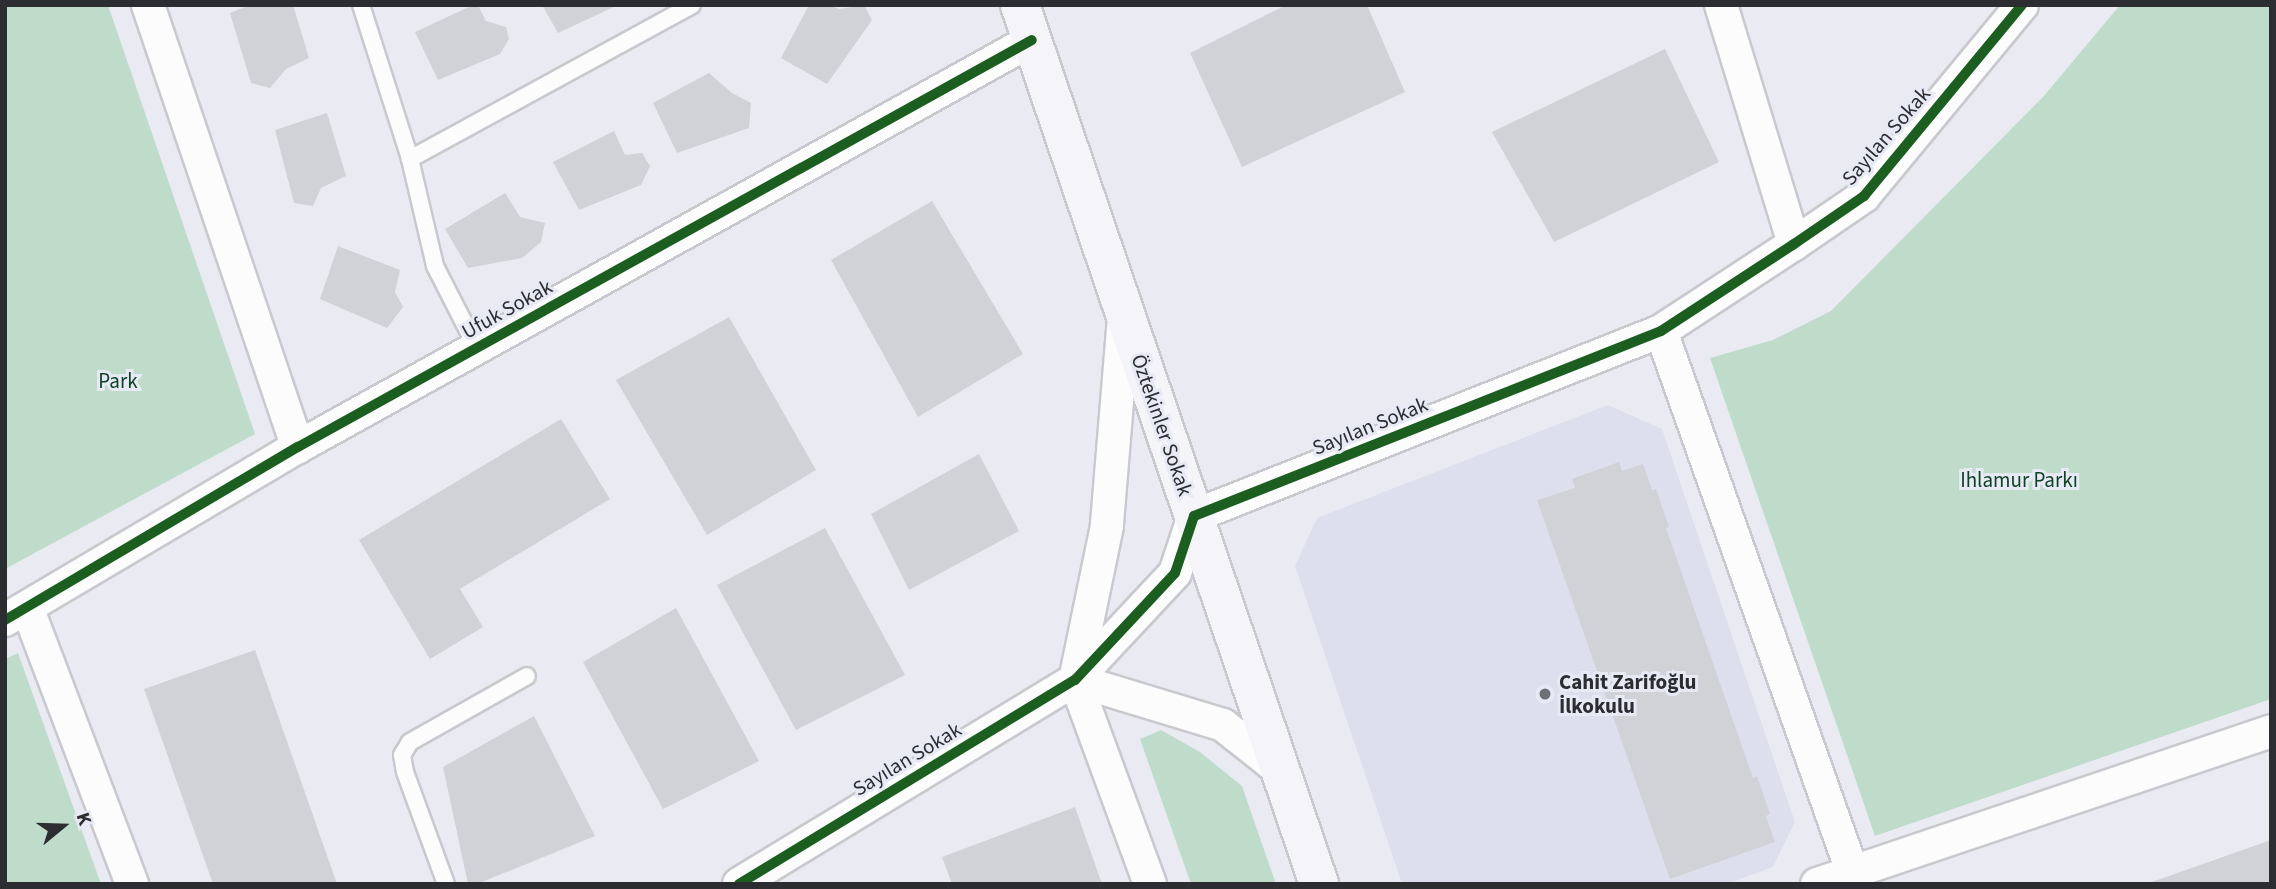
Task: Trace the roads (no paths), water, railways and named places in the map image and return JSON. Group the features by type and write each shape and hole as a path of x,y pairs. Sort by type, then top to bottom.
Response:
{"street":[{"path":"148,5 298,447"},
{"path":"1721,5 1794,244"},
{"name":"Sayılan Sokak","path":"739,884 1075,680 1175,573 1194,516 1661,331 1794,244 1864,196 2022,5"},
{"name":"Ufuk Sokak","path":"17,615 298,447 477,348 1026,22"},
{"name":"Öztekinler Sokak","path":"1026,22 1319,884"},
{"path":"1124,312 1107,526 1075,680 1150,884"},
{"path":"1661,331 1852,871"},
{"path":"17,615 132,884"},
{"path":"1075,680 1223,725 1281,771"},
{"path":"1817,884 2271,731"}],"lane":[{"path":"361,5 410,159 435,266 477,348"},
{"path":"410,159 692,5"},
{"path":"446,884 401,755 410,742 527,677"}],"place":[{"name":"Cahit Zarifoğlu İlkokulu","path":"1545,694"}],"park label":[{"name":"Park","path":"118,381"},
{"name":"Ihlamur Parkı","path":"2019,480"}]}
